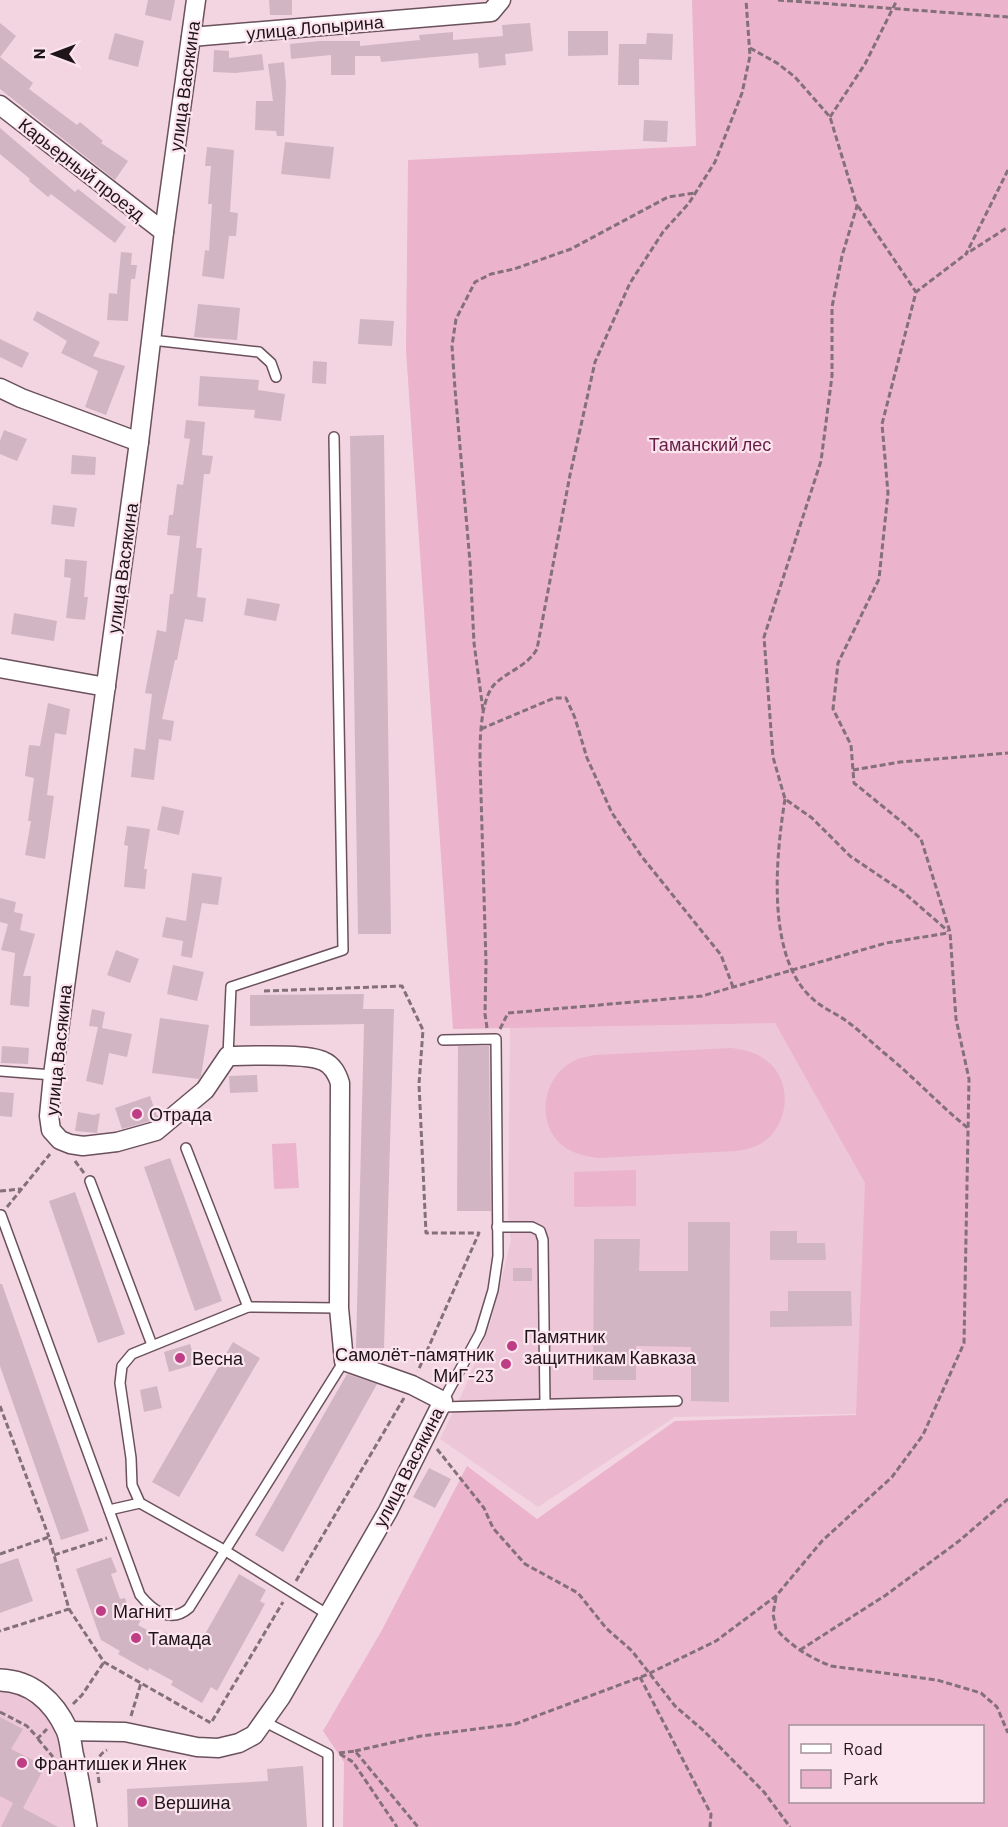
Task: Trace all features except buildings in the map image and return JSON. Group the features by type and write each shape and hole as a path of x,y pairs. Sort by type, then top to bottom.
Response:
{"street":[{"name":"улица Васякина","path":"196,0 164,232 139,442 52,1075 49,1116 51,1130 60,1140 83,1146 117,1142 156,1131 205,1090 228,1056"},
{"name":"улица Лопырина","path":"191,37 439,8 491,12 501,0"},
{"name":"Карьерный проезд","path":"0,105 164,232"},
{"path":"0,388 139,442"},
{"path":"0,668 106,687"},
{"path":"228,1056 311,1057 325,1061 336,1071 340,1083 339,1308 344,1361"},
{"name":"улица Васякина","path":"67,1731 125,1732 197,1747 218,1748 239,1743 254,1735 281,1697 388,1510 442,1404 412,1385 344,1361"},
{"path":"5,1680 27,1685 45,1696 67,1731 86,1827"}],"lane":[{"path":"152,340 259,352 271,363 276,377"},
{"path":"228,1056 231,987 343,950 334,436"},
{"path":"444,1040 492,1039 498,1256 493,1290 480,1333 442,1404 677,1401"},
{"path":"0,1071 52,1075"},
{"path":"186,1148 248,1307"},
{"path":"90,1181 152,1345"},
{"path":"1,1215 140,1595 151,1608 172,1616 182,1614 189,1608 344,1361"},
{"path":"496,1227 532,1227 540,1231 543,1240 545,1404"},
{"path":"327,1614 224,1550 140,1503 132,1485 132,1458 120,1383 122,1366 132,1354 248,1307 339,1308"},
{"path":"109,1510 140,1503"},
{"path":"263,1721 328,1754 328,1827"}],"path":[{"path":"492,1039 485,1014 486,963 480,761 484,708 493,687 528,660 537,650 570,475 595,362 630,283 663,232 695,193 715,162 742,93 750,56 746,0"},
{"path":"778,0 1008,17"},
{"path":"830,117 865,64 897,0"},
{"path":"750,48 777,63 795,77 830,117 857,206 916,291"},
{"path":"966,254 1008,170"},
{"path":"484,715 474,643 470,562 455,389 452,346 456,319 475,282 491,274 514,269 571,249 668,197 695,193"},
{"path":"857,206 842,256 832,307 832,376 822,461 764,637 773,757 785,799 780,831 778,894 783,942 792,971 813,1000 845,1020 911,1074 929,1095 968,1128"},
{"path":"397,1827 353,1762 338,1753 421,1736 515,1724 640,1677 716,1641 776,1596 822,1541 892,1477 922,1435 964,1343 969,1079 956,1019 950,932 921,839 854,783 851,745 833,709 838,663 879,579 888,493 882,424 916,291 966,254 1008,227"},
{"path":"481,729 554,698 566,698 575,718 587,758 612,813 642,857 721,955 733,987"},
{"path":"853,770 900,762 1008,753"},
{"path":"785,799 812,818 850,856 902,891 950,932"},
{"path":"492,1039 508,1013 702,996 886,943 950,932"},
{"path":"1,1215 60,1140"},
{"path":"0,1191 22,1189"},
{"path":"0,1406 50,1537 69,1609 0,1631"},
{"path":"425,1437 444,1456 484,1508 493,1528 525,1564 578,1593 606,1628 632,1652 675,1706 704,1731 764,1792 790,1827"},
{"path":"800,1650 895,1588 959,1541 1008,1499"},
{"path":"54,1555 118,1534"},
{"path":"0,1554 50,1537"},
{"path":"776,1596 773,1614 776,1629 800,1650 818,1661 831,1666 937,1680 981,1693 996,1707 1008,1733"},
{"path":"640,1677 711,1814 710,1827"},
{"path":"99,1790 97,1758 105,1751 118,1750 122,1746 141,1683"},
{"path":"355,1751 418,1827"}],"shaded area":[{"path":"776,1021 867,1182 859,1414 675,1417 538,1507 440,1439 465,1387 491,1321 511,1240 508,1216 510,1026"},
{"path":"0,1691 18,1694 39,1706 54,1725 66,1761 78,1827 0,1827"}],"green space":[{"name":"Таманский лес","path":"692,0 1008,0 1008,1827 343,1827 344,1762 323,1731 382,1630 467,1466 537,1519 675,1421 856,1415 865,1183 775,1023 453,1029 406,351 408,160 696,146"},
{"path":"732,1048 750,1052 767,1061 776,1070 785,1094 781,1120 766,1140 754,1147 736,1151 598,1158 571,1151 563,1146 548,1125 546,1100 550,1087 565,1067 578,1059 594,1055"},
{"path":"296,1143 299,1188 274,1189 272,1144"},
{"path":"636,1170 636,1206 574,1207 574,1172"}],"place":[{"name":"Отрада","path":"137,1114"},
{"name":"Памятник защитникам Кавказа","path":"512,1346"},
{"name":"Весна","path":"180,1358"},
{"name":"Самолёт-памятник МиГ-23","path":"506,1364"},
{"name":"Магнит","path":"101,1611"},
{"name":"Тамада","path":"136,1638"},
{"name":"Франтишек и Янек","path":"22,1763"},
{"name":"Вершина","path":"142,1802"}]}
